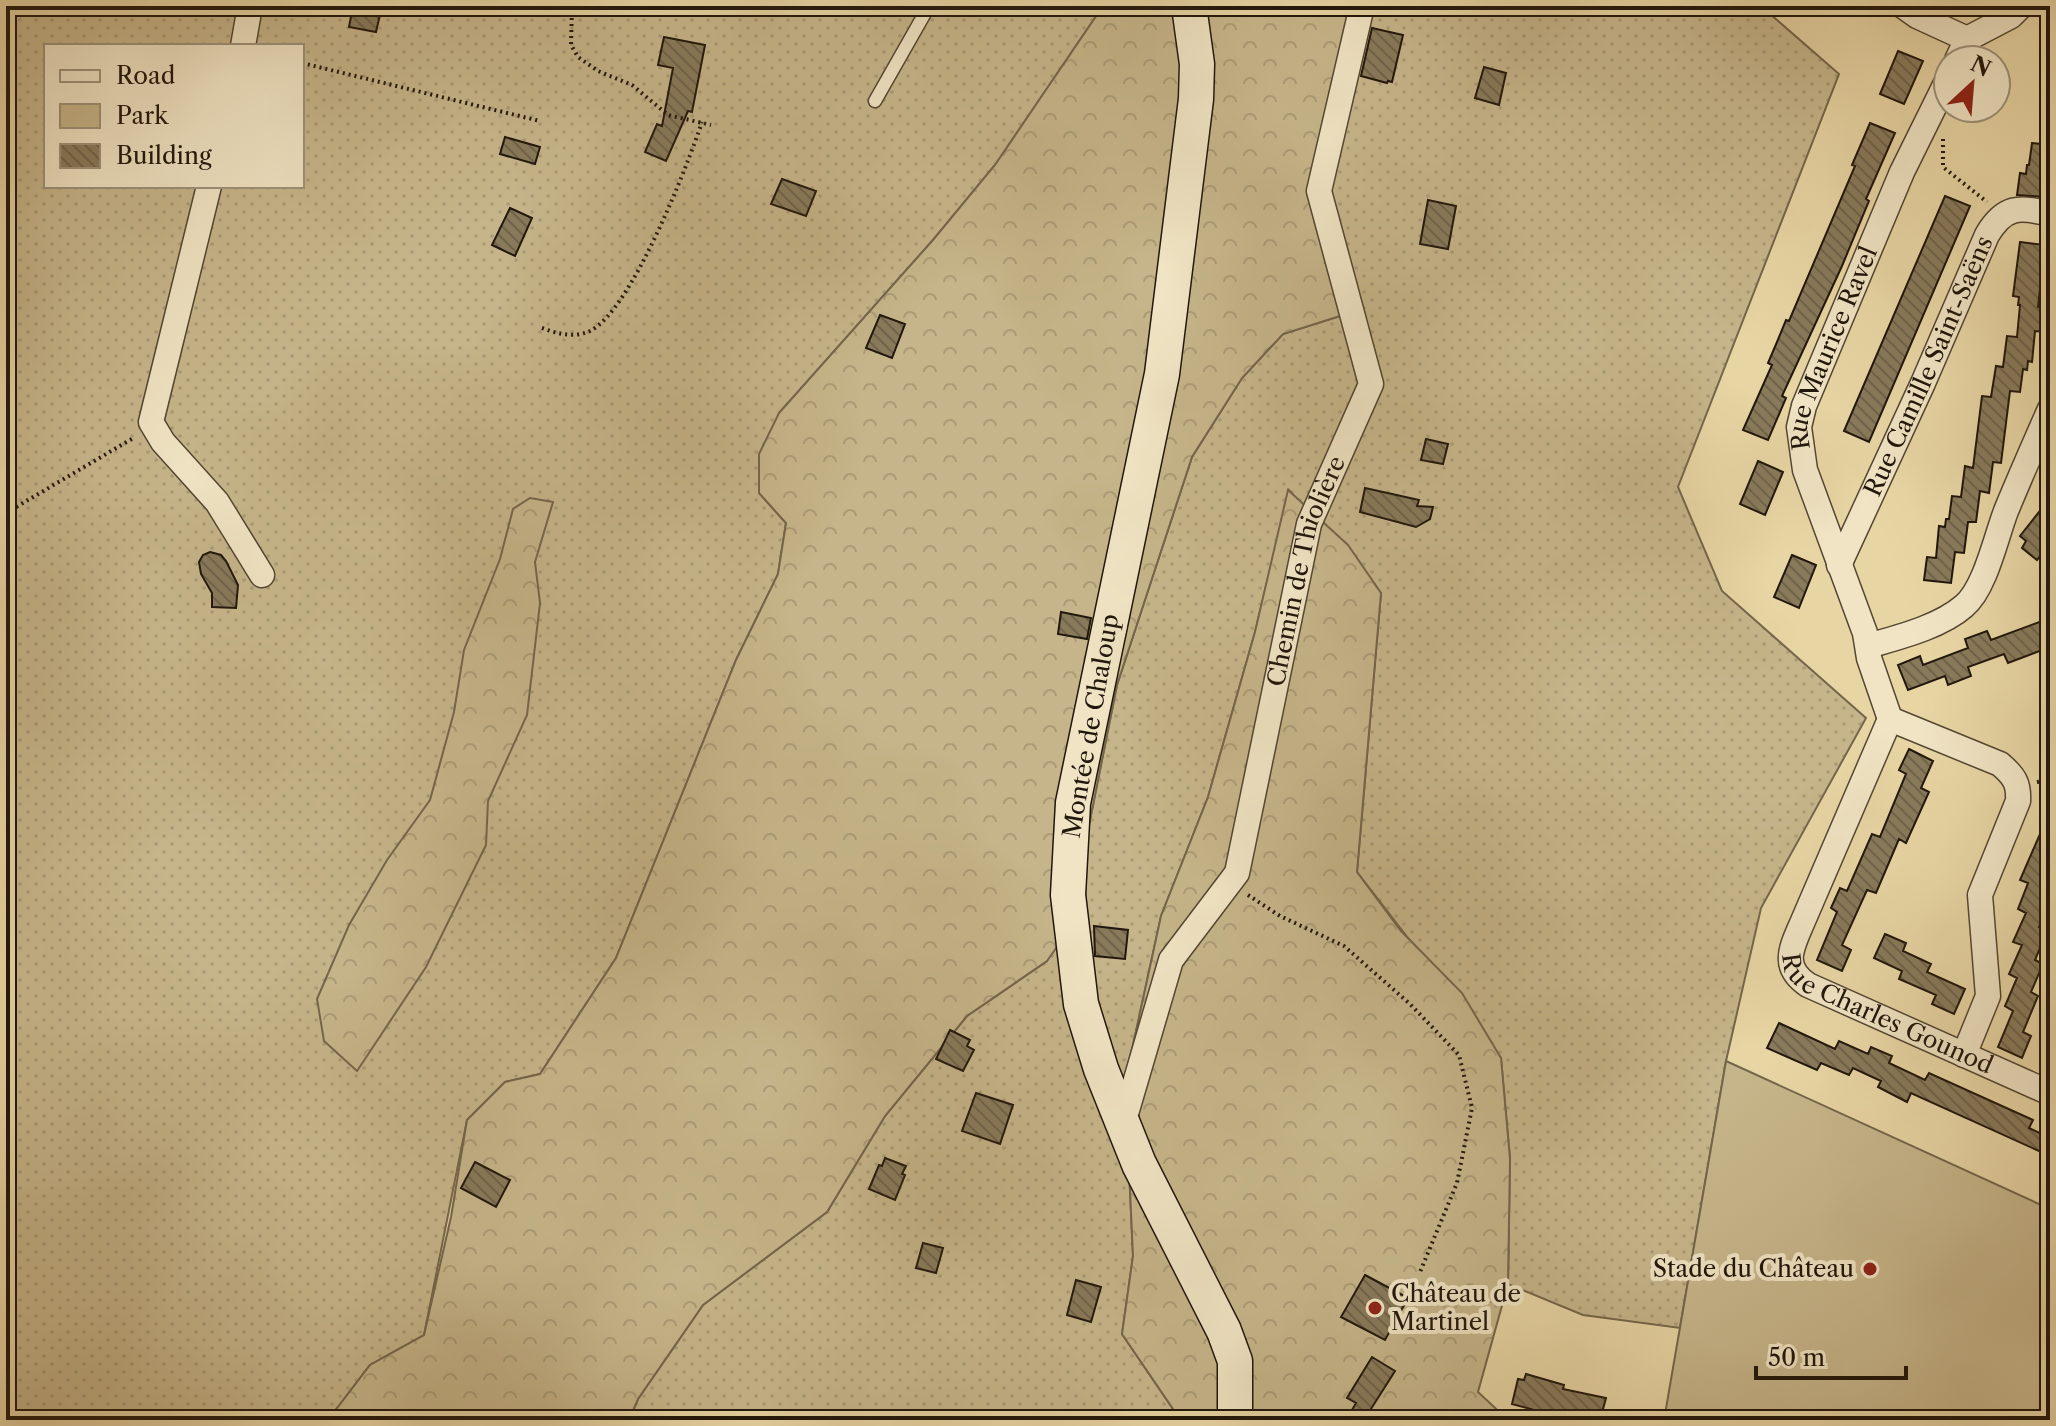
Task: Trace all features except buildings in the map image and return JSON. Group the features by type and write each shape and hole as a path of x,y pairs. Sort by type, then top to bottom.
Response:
{"main road":[{"name":"Montée de Chaloup","path":"1189,6 1197,64 1196,99 1162,374 1073,803 1068,895 1081,1004 1101,1069 1139,1164 1224,1331 1235,1361 1235,1420"}],"street":[{"path":"243,44 250,6"},
{"name":"Chemin de Thiolière","path":"1123,1124 1171,960 1237,873 1309,524 1371,384 1319,191 1362,6"},
{"path":"1903,6 1955,44"},
{"path":"1969,44 2021,6"},
{"name":"Rue Maurice Ravel","path":"1890,719 1869,658 1868,646 1805,470 1799,427 1804,406 1896,187 1931,113"},
{"path":"209,188 151,422 163,442 217,502 262,575"},
{"name":"Rue Camille Saint-Saëns","path":"1839,565 1997,218 2007,211 2050,214"},
{"path":"1868,646 1952,615 1967,604 1977,590 2050,409"},
{"path":"1890,719 2000,764 2019,785 2018,801 1980,895 1988,996 1964,1055"},
{"name":"Rue Charles Gounod","path":"1890,719 1791,950 1791,966 1797,977 1808,985 2050,1093"}],"lane":[{"path":"875,101 929,6"}],"path":[{"path":"572,6 571,45 578,57 598,71 632,85 668,115 711,125"},
{"path":"304,63 540,121"},
{"path":"1931,113 1944,119 1943,167 2003,214"},
{"path":"542,328 563,336 589,332 608,317 670,208 702,122"},
{"path":"6,513 134,438 151,422"},
{"path":"1230,882 1280,916 1344,946 1410,1004 1459,1055 1472,1108 1457,1183 1420,1272"}],"green space":[{"path":"6,6 1103,6 995,165 933,240 779,413 759,493 786,523 778,574 736,660 616,958 540,1074 505,1082 467,1120 424,1335 370,1365 328,1420 6,1420"},
{"path":"1103,6 1356,6 1310,187 1340,316 1283,334 1242,378 1192,457 1117,685 1087,835 1085,907 1047,961 967,1016 885,1116 827,1212 703,1305 638,1399 629,1420 328,1420 370,1365 424,1335 451,1217 467,1120 505,1082 540,1074 616,958 736,660 778,574 786,523 759,493 759,454 779,413 933,240 995,165"},
{"path":"1356,6 1627,6 1655,15 1664,6 1761,6 1839,74 1678,487 1722,591 1866,718 1761,908 1726,1061 1680,1328 1583,1315 1508,1284 1510,1159 1501,1058 1357,872 1381,593 1289,490 1255,632 1208,797 1161,916 1125,1082 1133,1256 1122,1334 1173,1409 1170,1420 629,1420 638,1399 703,1305 827,1212 885,1116 967,1016 1047,961 1087,835 1117,685 1192,457 1242,378 1283,334 1340,316 1310,187"},
{"path":"1288,490 1348,545 1381,593 1357,872 1401,931 1462,993 1501,1058 1510,1159 1508,1284 1478,1392 1508,1420 1170,1420 1173,1409 1122,1334 1133,1256 1125,1082 1161,916 1208,797 1255,632"},
{"path":"530,498 553,502 535,562 540,603 527,715 488,801 486,845 426,967 357,1071 324,1041 317,999 349,925 387,860 430,800 454,712 464,650 500,559 513,509"},
{"name":"Stade du Château","path":"1726,1061 2050,1209 2050,1420 1664,1420"}],"place":[{"name":"Stade du Château","path":"1870,1269"},
{"name":"Château de Martinel","path":"1375,1308"}]}
